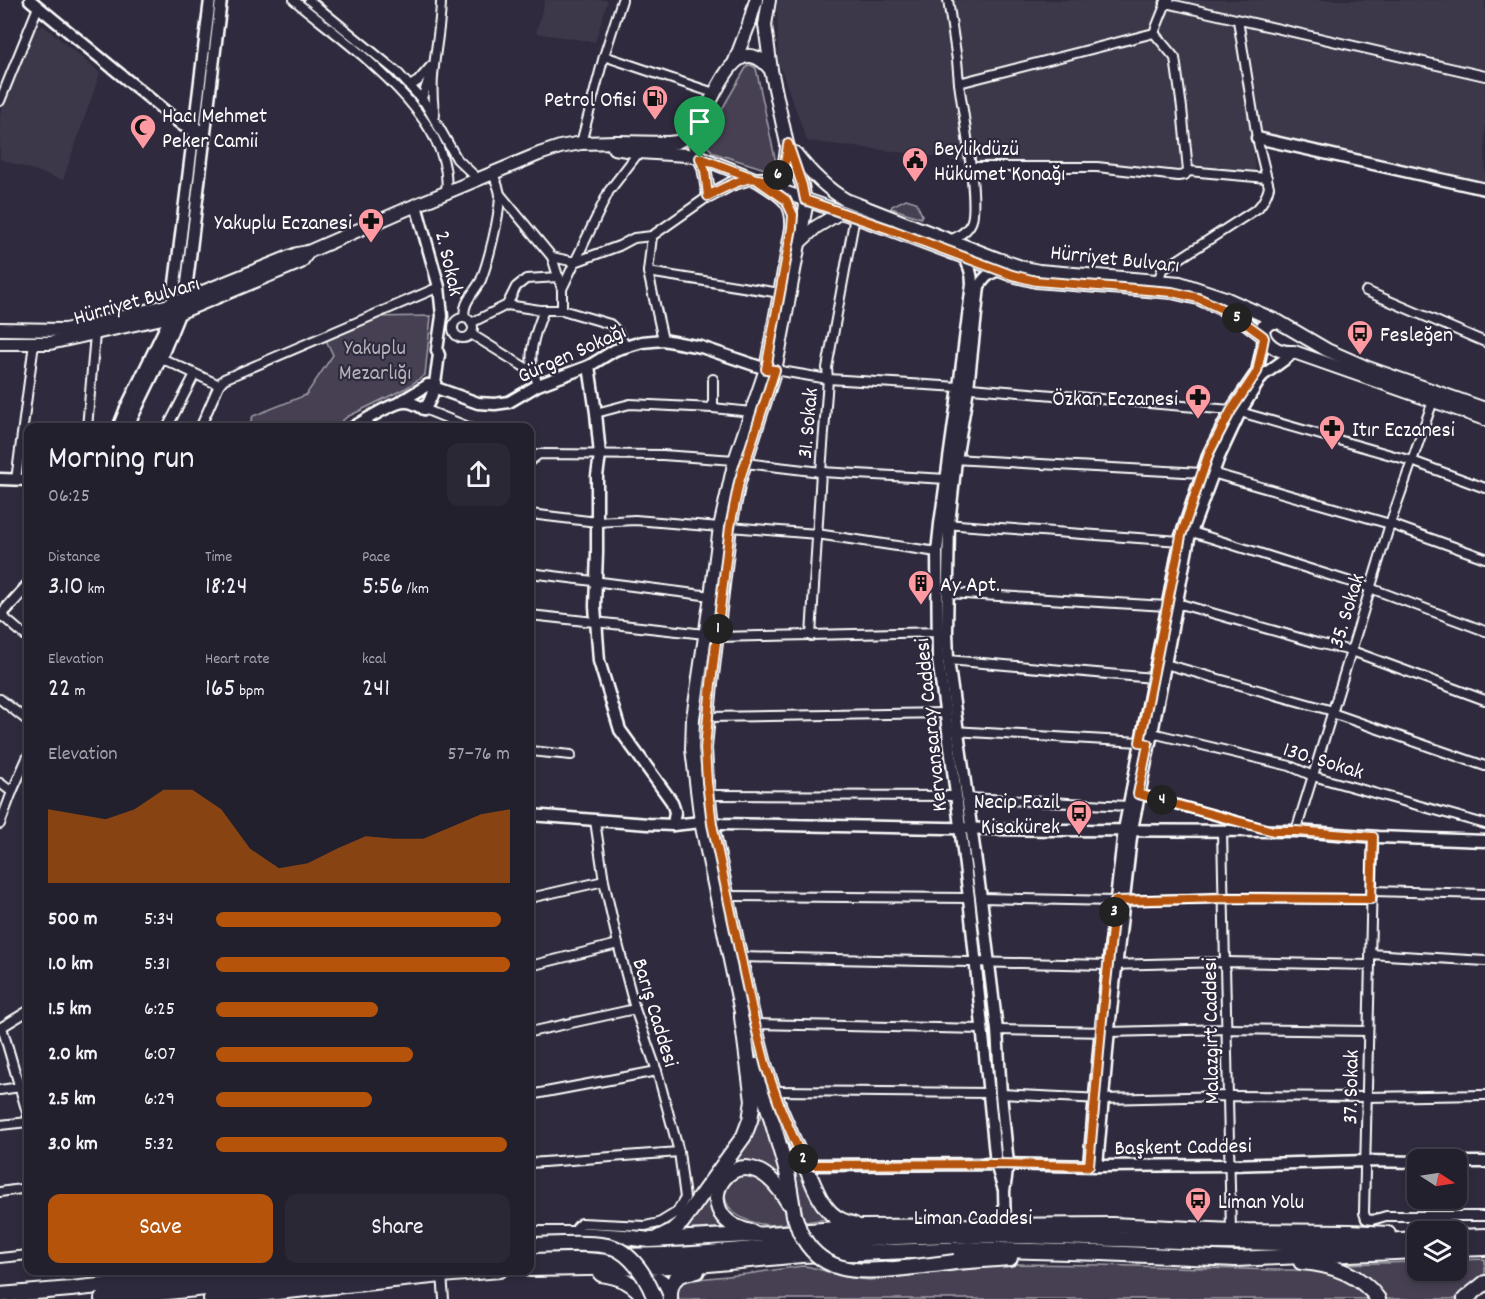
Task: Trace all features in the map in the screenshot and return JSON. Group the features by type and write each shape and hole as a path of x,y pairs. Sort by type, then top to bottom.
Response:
{"highway":[{"path":"749,1021 787,1172 794,1215"},
{"path":"650,1240 672,1231 682,1222 744,1136 750,1120 753,1101 749,1021"},
{"path":"805,1165 821,1200 832,1214 842,1221 863,1227"},
{"path":"769,1234 749,1232 734,1227 724,1218 718,1208 718,1187 724,1178 735,1170 756,1169 775,1181 783,1192 800,1232 811,1249 822,1259 847,1270 879,1271 955,1262 1102,1253"},
{"path":"534,1234 576,1234 650,1240 863,1227 1112,1225 1231,1231 1350,1232 1407,1236"},
{"name":"Liman Caddesi","path":"534,1257 690,1254 867,1238 967,1235 1225,1243 1364,1243 1407,1238"},
{"path":"1467,1237 1485,1236"},
{"path":"534,1245 602,1244 619,1249 634,1263 645,1278 655,1299"},
{"path":"1467,1249 1485,1248"},
{"name":"Liman Caddesi","path":"534,1269 698,1265 801,1255 969,1249 1236,1259 1407,1251"},
{"path":"670,1299 670,1287 673,1280 680,1275 692,1271 754,1264 777,1258"},
{"path":"1236,1259 1310,1263 1334,1268 1352,1275 1366,1285 1378,1299"},
{"path":"566,1268 616,1276 634,1286 646,1299"},
{"path":"0,1295 206,1275"},
{"path":"102,1299 328,1275"},
{"path":"211,1299 442,1275"},
{"path":"1465,1299 1485,1282"}],"main road":[{"path":"756,0 735,61 721,80 695,127 693,143 705,171 708,196 731,184 753,178 768,180 777,176 783,170 788,144"},
{"path":"740,462 770,369 805,216 802,185 788,144 771,70 765,26 769,0"},
{"path":"735,61 753,56 759,58 771,70"},
{"name":"Hürriyet Bulvarı","path":"0,329 64,330 175,310 185,299 297,254 308,252 539,154 560,147 586,143 677,142 686,137 695,127"},
{"name":"Hürriyet Bulvarı","path":"586,143 639,152 686,154 700,158 805,200 855,216 1012,275 1036,281 1172,292 1198,298 1241,320 1263,337"},
{"path":"639,152 655,143"},
{"name":"Hürriyet Bulvarı","path":"788,144 811,173 832,192 862,208 948,241 998,260 1032,269 1180,283 1225,298 1279,322 1327,350 1368,368 1485,409"},
{"path":"749,1021 741,957 728,896 706,823 709,795 705,748 711,596 751,412 770,369 780,293 792,228 793,215 786,200 753,178"},
{"path":"800,243 816,227 841,212"},
{"name":"Hürriyet Bulvarı","path":"0,343 50,343 95,334 175,310 301,262 308,252"},
{"path":"1279,322 1268,323 1263,327 1263,337 1277,349 1292,352 1485,419"},
{"path":"1291,329 1296,339 1292,352"},
{"path":"725,527 711,635 693,718 693,749 706,823 749,1021 805,1165"},
{"path":"646,1299 647,1284 656,1279 665,1283 670,1299"}],"street":[{"path":"185,299 210,0"},
{"path":"129,423 161,358 175,310 220,0"},
{"path":"294,0 368,61 397,88 420,116 441,151 446,167 446,193"},
{"path":"309,0 397,72 422,100 457,159 478,179"},
{"path":"436,123 432,93 441,0"},
{"path":"586,143 604,56 622,0"},
{"path":"948,0 974,214 962,234 948,241"},
{"path":"1154,33 1166,1 1238,20 1485,76"},
{"path":"0,101 34,3 182,125 200,130"},
{"path":"1158,281 1162,270 1258,208 1268,195 1269,187 1257,138 1238,20"},
{"path":"959,83 1154,33"},
{"path":"970,167 1097,167 1185,175 1188,171 1174,58 1154,33"},
{"path":"368,61 375,53"},
{"path":"604,56 714,93"},
{"path":"420,116 422,100 436,60"},
{"path":"410,86 418,81 436,60"},
{"path":"1257,138 1485,189"},
{"path":"562,289 609,191 639,152"},
{"path":"1188,171 1267,178"},
{"path":"493,173 500,194 552,257 562,289 562,310"},
{"path":"500,194 489,258 464,314 468,320 473,328 471,334 466,338 457,335 453,327 460,319 468,320 507,305 562,310 610,324 626,347"},
{"path":"552,257 575,262 634,238 652,236 708,196"},
{"name":"2. Sokak","path":"416,205 439,287 442,316 456,322"},
{"name":"31. Sokak","path":"812,636 827,368 855,216"},
{"path":"652,236 648,272 663,340"},
{"name":"Kervansaray Caddesi","path":"963,388 972,284 970,267 964,257"},
{"name":"Kervansaray Caddesi","path":"998,270 983,278 979,286 944,524 937,552 942,632 948,660 956,796 981,898 997,1030 1005,1226"},
{"path":"648,272 780,293"},
{"path":"507,305 516,287 526,279 559,277"},
{"path":"202,423 219,385 224,379 439,287"},
{"path":"1366,291 1485,342"},
{"path":"120,423 175,310"},
{"path":"538,385 532,364 533,342 544,310"},
{"path":"424,410 422,401 431,386 439,355 437,350 442,316"},
{"path":"87,423 95,334"},
{"path":"471,334 534,373"},
{"path":"1128,830 1138,794 1146,738 1185,537 1207,473 1235,411 1257,372 1263,337"},
{"name":"Gürgen Sokağı","path":"431,386 478,403 509,402 538,385 590,366 615,350 642,342 663,340 701,347 770,369"},
{"path":"16,480 34,343"},
{"path":"1235,411 1262,376 1292,352"},
{"path":"161,358 219,385"},
{"path":"590,366 600,454 597,476 595,623 599,661 620,730 672,802 675,812 673,825"},
{"path":"770,369 828,379 1235,411 1412,461 1485,488"},
{"path":"170,423 195,374"},
{"path":"713,379 713,408"},
{"path":"361,423 431,386"},
{"path":"398,403 411,402 424,410 458,423"},
{"name":"35. Sokak","path":"1296,831 1390,524 1433,402"},
{"path":"596,412 630,404 751,412"},
{"path":"371,423 401,409 424,410"},
{"path":"534,452 539,454 662,455 820,472 947,479"},
{"path":"534,458 539,454"},
{"path":"952,459 1207,473 1390,524 1485,558"},
{"name":"Kervansaray Caddesi","path":"952,459 947,479 944,524 947,593 938,660 945,713 953,731 968,798 965,828 975,963 989,1093 1002,1164"},
{"path":"0,479 24,480"},
{"path":"534,514 597,522 635,520 817,534 937,552"},
{"path":"944,524 1185,537 1370,588 1485,631"},
{"path":"534,574 711,596"},
{"path":"24,589 0,615 24,635"},
{"path":"947,593 1184,605 1352,651 1485,700"},
{"path":"534,615 711,635 812,636 942,632"},
{"path":"948,660 1157,678"},
{"path":"1161,663 1333,712 1485,766"},
{"path":"0,699 24,718"},
{"path":"708,717 945,713"},
{"name":"130. Sokak","path":"953,731 1146,738 1290,766 1313,776 1485,824"},
{"path":"1093,1166 1098,1098 1128,830 1128,806 1146,738"},
{"path":"534,751 571,755"},
{"path":"0,824 24,765"},
{"path":"0,783 12,792"},
{"path":"1138,794 1273,831"},
{"path":"709,795 956,796"},
{"path":"968,798 1128,806"},
{"path":"534,815 673,825 706,823 1296,831 1373,837 1485,841"},
{"name":"Barış Caddesi","path":"576,1234 577,1227 581,1223 645,1226 659,1223 677,1212 685,1197 679,1152 657,1071 635,1009 618,944 604,881 595,821"},
{"name":"Malazgirt Caddesi","path":"1222,831 1231,1231"},
{"name":"37. Sokak","path":"1373,837 1364,1213 1366,1219 1386,1216 1485,1216"},
{"path":"534,897 604,881"},
{"path":"981,898 1119,901 1485,894"},
{"path":"728,896 969,898"},
{"path":"534,965 618,944"},
{"path":"1370,954 1485,961"},
{"path":"741,957 988,964 1112,965 1226,962 1370,964"},
{"path":"534,1031 635,1009"},
{"path":"0,1090 24,1085 1,1028 24,1014"},
{"path":"749,1021 982,1029"},
{"path":"997,1030 1368,1031"},
{"path":"534,1094 657,1071"},
{"path":"775,1091 989,1093"},
{"path":"1001,1094 1098,1098 1485,1095"},
{"path":"0,1125 24,1122"},
{"path":"534,1163 679,1152"},
{"name":"Başkent Caddesi","path":"805,1165 1093,1166 1407,1162"},
{"path":"1467,1162 1485,1162"},
{"path":"0,1192 24,1189"},
{"path":"0,1257 24,1255"},
{"path":"442,1275 444,1299"}],"shaded area":[{"path":"545,0 608,0 595,42 536,33"},
{"path":"777,0 1485,0 1485,183 1250,131 1256,175 1090,162 959,162 932,156 807,141 778,61"},
{"path":"44,26 100,73 63,180 0,159 0,114 33,30"}],"green space":[{"path":"751,65 756,68 776,163 765,169 714,153 704,143 747,66"},
{"path":"906,199 916,202 922,215 921,218 891,208"},
{"name":"Yakuplu Mezarlığı","path":"431,316 425,375 406,388 347,417 340,423 250,423 253,416 306,395 333,355 325,338 370,317"},
{"path":"762,1113 766,1114 786,1188 773,1172 756,1162 743,1161 729,1166 754,1131"},
{"path":"787,1134 828,1219 804,1222"},
{"path":"757,1173 783,1203 787,1222 785,1224 764,1225 748,1221 728,1205 725,1192 728,1183 737,1174"},
{"path":"715,1183 732,1227 682,1230"},
{"path":"1485,1259 1485,1277 1458,1299 1384,1299 1365,1277 1340,1264 1407,1262 1407,1281 1467,1281 1467,1260"},
{"path":"1015,1264 1322,1270 1341,1275 1374,1299 675,1299 678,1287 688,1280 802,1266 846,1277 870,1280"}],"place":[{"name":"Petrol Ofisi","path":"655,121"},
{"name":"Hacı Mehmet Peker Camii","path":"143,150"},
{"name":"Beylikdüzü Hükümet Konağı","path":"915,183"},
{"name":"Yakuplu Eczanesi","path":"371,244"},
{"name":"Fesleğen","path":"1360,356"},
{"name":"Özkan Eczanesi","path":"1198,420"},
{"name":"Itır Eczanesi","path":"1332,451"},
{"name":"Ay Apt.","path":"921,606"},
{"name":"Necip Fazil Kisakürek","path":"1079,836"},
{"name":"Liman Yolu","path":"1198,1223"}],"route":[{"path":"700,158 705,171 708,196 731,184 750,178 756,179 768,180 777,176 783,170 788,144 805,200 1012,275 1036,281 1172,292 1198,298 1241,320 1264,338 1257,372 1231,411 1209,453 1181,536 1140,742 1148,744 1138,794 1273,831 1373,837 1371,899 1224,898 1115,901 1089,1166 805,1165 780,1107 766,1067 755,1024 712,824 705,748 730,527 739,482 775,370 766,369 793,215 786,200 756,179 700,158"}]}
